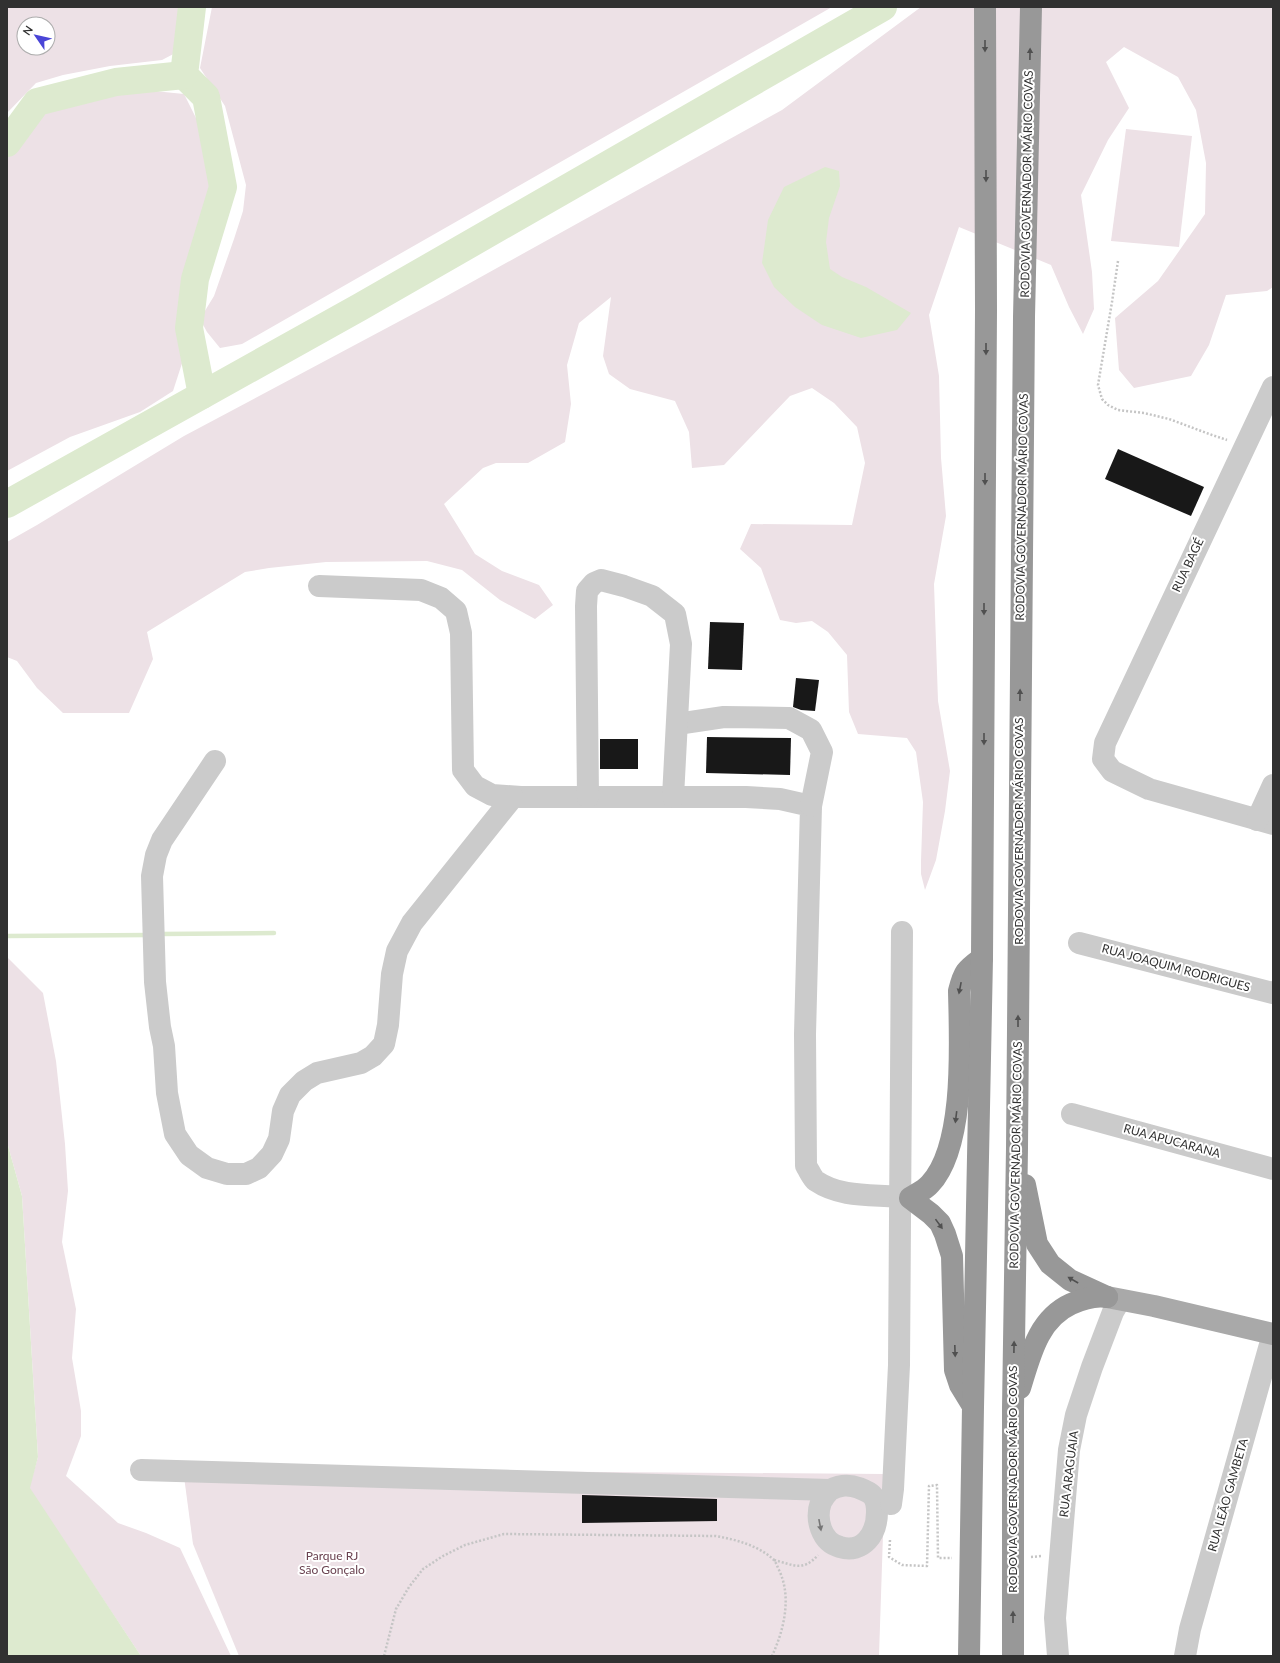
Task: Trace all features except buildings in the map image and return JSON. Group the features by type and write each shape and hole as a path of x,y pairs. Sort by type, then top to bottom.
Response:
{"highway":[{"path":"969,1656 982,958 986,310 985,7"},
{"name":"RODOVIA GOVERNADOR MÁRIO COVAS","path":"1013,1656 1013,1408 1017,1148 1024,317 1031,7"},
{"path":"973,1407 960,1385 955,1370 952,1256 946,1234 940,1223 931,1214 905,1197 930,1184 941,1167 954,1134 958,1096 959,991 963,976 967,969 982,958"},
{"path":"1017,1148 1037,1244 1050,1264 1070,1280 1114,1298"},
{"path":"1013,1408 1037,1336 1049,1320 1062,1308 1079,1300 1101,1296 1114,1298"}],"main road":[{"path":"1114,1298 1273,1334"}],"street":[{"name":"RUA BAGÉ","path":"1265,822 1149,789 1112,771 1103,759 1105,742 1273,387"},
{"path":"588,797 586,606 587,591 594,583 601,580 652,596 675,614 681,644 673,797"},
{"path":"319,586 421,590 441,598 456,611 461,634 463,770 475,786 492,794 513,797 746,797 780,799 811,806"},
{"path":"677,724 724,717 789,718 812,730 822,752 811,806 805,1026 806,1166 815,1180 834,1190 854,1195 905,1197"},
{"path":"215,761 162,840 156,855 152,876 155,982 160,1027 164,1046 167,1093 175,1134 188,1155 207,1168 227,1174 246,1174 259,1168 272,1154 279,1139 283,1111 290,1095 304,1081 317,1073 361,1063 373,1056 384,1044 388,1025 392,974 397,951 412,923 513,797"},
{"path":"1265,822 1273,785"},
{"path":"865,1490 873,1496 877,1504 877,1520 869,1540 856,1548 845,1549 835,1546 822,1533 819,1524 818,1512 821,1501 830,1490 838,1486 848,1485 892,1496 899,1365 905,1197 902,932"},
{"name":"RUA JOAQUIM RODRIGUES","path":"1079,942 1273,993"},
{"name":"RUA APUCARANA","path":"1072,1114 1273,1168"},
{"name":"RUA ARAGUAIA","path":"1058,1656 1055,1618 1069,1450 1076,1415 1113,1312 1114,1298"},
{"name":"RUA LEÃO GAMBETA","path":"1185,1656 1190,1629 1273,1334"},
{"path":"141,1470 830,1490"}],"path":[{"path":"1118,261 1098,385 1102,399 1108,405 1118,410 1144,413 1169,419 1212,435 1245,445"},
{"path":"384,1656 396,1609 409,1587 423,1569 443,1556 488,1538 504,1534 716,1536 739,1540 755,1547 774,1560 799,1567 808,1564 817,1556 828,1540"},
{"path":"772,1656 779,1639 784,1620 786,1597 782,1577 774,1560"}],"green space":[{"path":"7,7 183,7 181,50 162,60 110,66 63,75 36,83 7,113"},
{"path":"212,7 832,7 242,344 220,348 207,332 200,319 214,296 234,239 243,211 246,185 225,106 200,68"},
{"path":"921,7 1273,7 1273,287 1267,291 1226,295 1209,345 1191,376 1134,388 1119,370 1115,318 1158,281 1205,214 1206,163 1196,110 1178,77 1124,47 1106,62 1129,108 1108,140 1081,195 1092,272 1094,309 1083,334 1069,307 1051,265 959,227 929,315 939,376 941,458 946,516 934,584 938,701 950,771 945,811 936,860 925,890 921,874 923,802 916,752 907,738 858,734 849,712 847,655 828,632 812,621 796,623 780,620 761,568 740,549 751,524 852,525 865,463 857,427 834,403 812,388 790,396 724,465 692,468 689,432 675,401 630,389 609,374 603,356 611,297 579,323 567,365 571,404 565,442 528,463 496,463 483,468 444,504 475,554 502,571 539,585 553,605 535,619 500,600 462,570 427,561 326,562 245,572 147,632 153,659 129,713 63,713 37,688 17,661 7,657 7,542 184,436 443,298 782,110"},
{"path":"154,91 184,94 197,120 214,186 206,217 184,274 179,315 186,351 173,391 140,412 70,437 7,471 7,154 26,124 59,104 106,93"},
{"path":"1126,129 1192,136 1179,247 1111,241"},
{"path":"7,957 43,993 56,1061 65,1144 68,1191 62,1242 76,1309 72,1358 81,1411 81,1436 66,1476 118,1523 180,1548 231,1656 141,1656 29,1488 38,1457 22,1196 7,1142"},
{"name":"Parque RJ São Gonçalo","path":"183,1469 885,1474 879,1656 239,1656 193,1544"}],"shaded area":[{"path":"825,167 839,171 840,186 829,218 826,242 830,269 842,277 866,287 911,313 897,330 861,338 822,325 795,307 774,287 762,263 768,220 784,187"},
{"path":"7,1142 22,1196 38,1457 30,1488 141,1656 7,1656"}],"waterway":[{"path":"192,7 184,75 206,97 223,187 195,279 189,328 202,395"},
{"path":"7,504 360,307 883,7"},
{"path":"7,143 37,102 116,82 184,75"},
{"path":"160,934 274,933"},
{"path":"7,936 149,935"}]}
